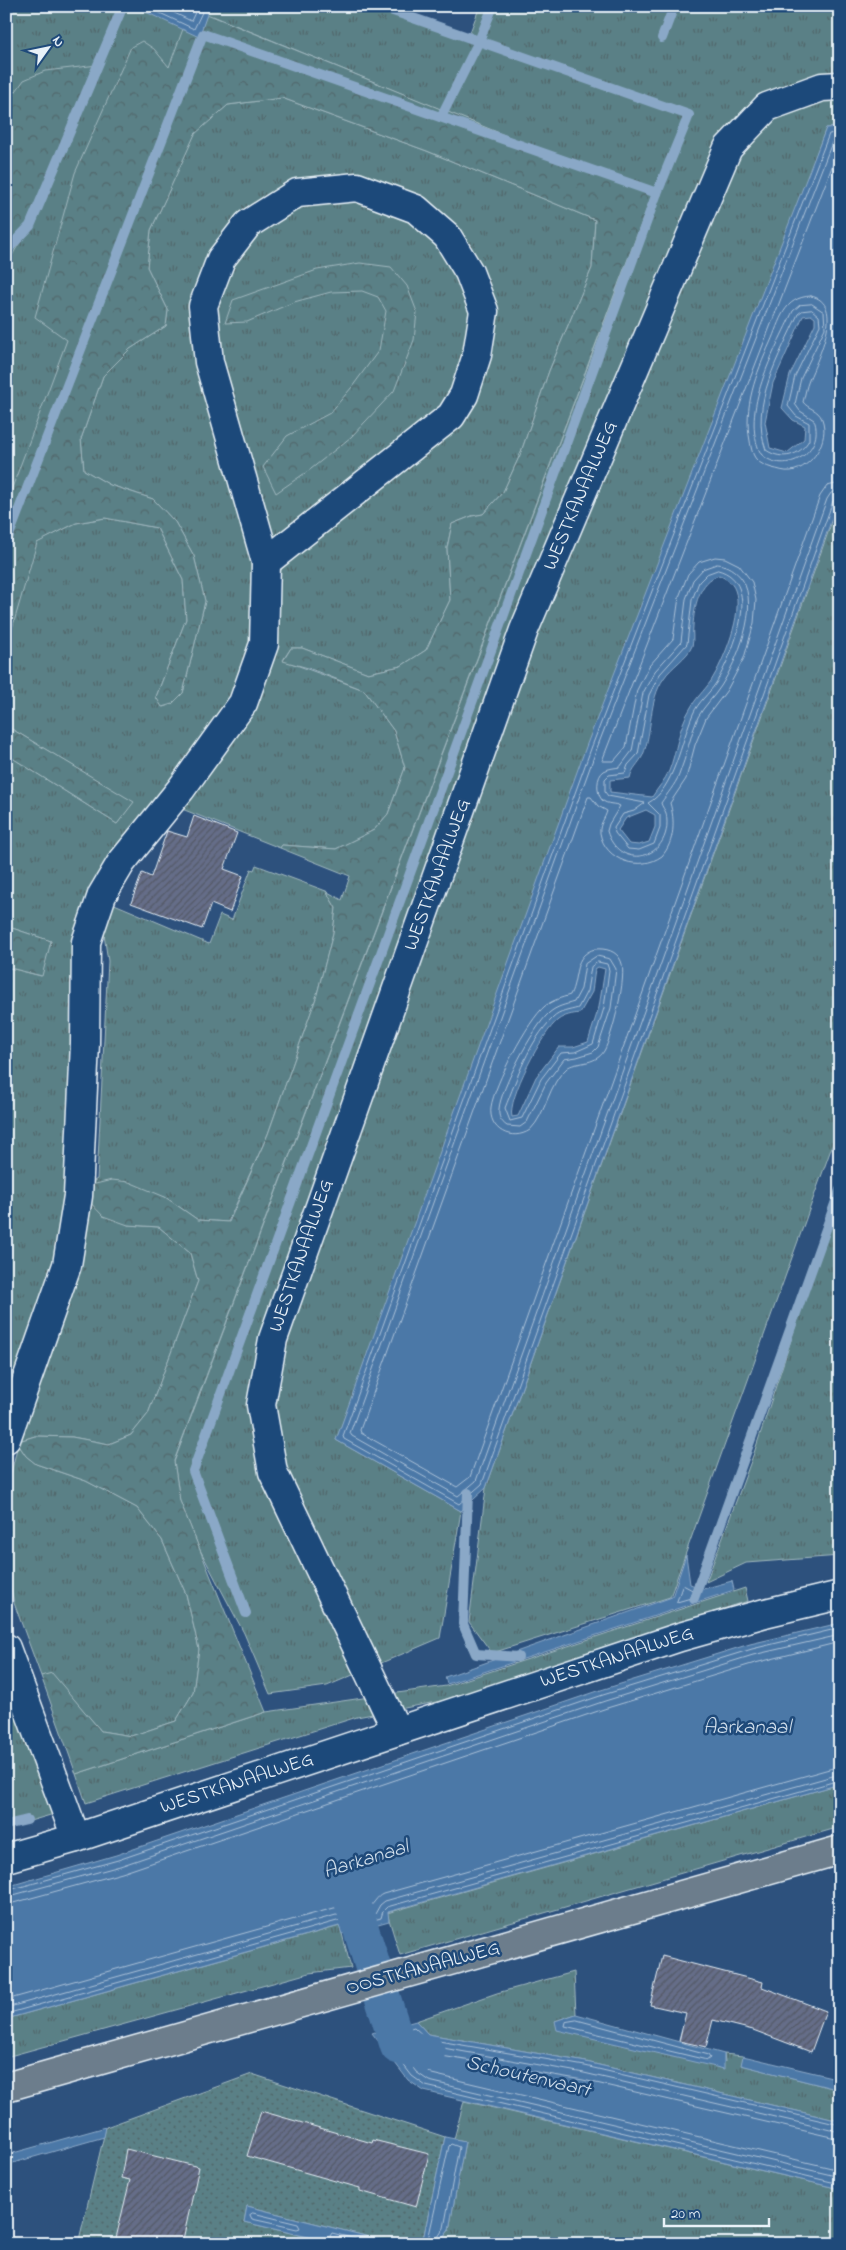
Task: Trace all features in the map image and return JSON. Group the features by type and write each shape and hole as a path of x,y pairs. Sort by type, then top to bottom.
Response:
{"main road":[{"name":"OOSTKANAALWEG","path":"6,2087 840,1850"}],"street":[{"name":"WESTKANAALWEG","path":"398,1731 273,1472 261,1405 273,1339 524,630 728,148 767,107 822,87 840,86"},
{"path":"6,1439 67,1265 78,1196 85,1043 86,942 102,894 122,864 181,789 243,703 264,644 266,562 209,362 203,306 220,259 248,224 297,193 357,187 416,209 447,236 468,272 484,311 477,355 464,395 451,416 266,562"},
{"name":"WESTKANAALWEG","path":"6,1858 76,1838 680,1637 765,1613 840,1595"},
{"path":"6,1648 76,1838"}],"green space":[{"path":"6,6 391,6 429,22 469,35 480,6 840,6 840,127 826,128 336,1440 461,1511 440,1638 327,1686 270,1694 244,1633 199,1548 180,1501 174,1462 652,196 213,16 189,47 6,515"},
{"path":"207,14 652,195 174,1461 180,1501 266,1712 76,1774 41,1676 52,1673 101,1731 131,1736 176,1721 193,1693 199,1649 186,1594 162,1540 137,1508 86,1481 36,1464 26,1456 18,1444 19,1441 35,1436 72,1437 109,1444 131,1435 148,1414 198,1281 190,1253 159,1227 128,1225 103,1216 85,1197 87,1186 112,1180 129,1182 165,1197 198,1220 229,1222 268,1134 316,998 333,933 336,908 326,891 342,900 350,876 280,848 282,845 336,849 374,830 388,814 405,768 394,731 364,690 308,668 283,661 291,648 302,648 368,673 401,666 426,650 450,600 447,548 452,524 483,514 503,492 520,455 549,371 592,268 595,220 427,151 282,98 228,105 195,134 151,230 147,267 168,310 166,326 130,349 103,376 81,439 84,470 110,485 153,499 175,522 194,556 205,601 183,693 172,704 162,707 156,697 186,619 183,580 157,528 105,518 76,523 37,543 6,649 6,504 67,340 35,317 75,173 131,47 142,41 154,49 169,67 183,29 199,36"},
{"path":"98,65 33,220 10,259 6,260 6,105 24,80 45,71"},
{"path":"282,98 427,151 595,220 592,268 549,371 520,455 503,492 483,514 452,524 447,548 450,600 426,650 401,666 368,673 302,648 291,648 283,660 364,690 394,731 405,768 388,814 374,830 336,849 282,845 280,848 177,807 241,724 271,649 281,568 307,538 448,426 468,398 485,357 488,316 474,269 458,242 436,218 411,201 385,190 363,184 329,183 290,191 272,199 243,222 222,249 204,285 196,320 218,419 259,576 262,606 245,677 218,730 117,858 99,884 84,912 76,954 75,1115 69,1211 63,1253 39,1334 6,1419 8,1073 6,967 41,976 51,941 6,926 6,754 117,824 133,802 10,728 6,719 6,649 36,543 76,523 105,518 157,528 183,580 186,619 156,697 163,707 172,704 183,693 205,601 194,556 175,522 153,499 110,485 84,470 81,439 103,376 130,349 166,326 168,310 147,267 151,230 195,133 228,105"},
{"path":"357,195 390,206 439,242 465,284 475,331 450,401 278,541 270,539 211,336 217,291 237,246 293,206"},
{"path":"360,263 391,267 407,286 417,312 414,340 394,391 351,437 311,469 276,493 263,467 287,436 330,413 352,387 379,350 386,311 378,297 362,291 331,292 294,302 247,322 225,323 233,300 317,270"},
{"path":"840,499 840,1124 670,1597 492,1653 469,1622 486,1488"},
{"path":"6,719 10,728 134,802 117,824 6,754"},
{"path":"256,865 326,891 336,908 333,933 316,998 268,1134 228,1222 198,1220 165,1197 87,1186 97,1179 108,961 101,915 112,903 209,944 220,915 232,920 251,869 254,870"},
{"path":"6,926 51,941 42,976 6,967"},
{"path":"85,1197 128,1225 159,1227 190,1253 198,1281 148,1414 131,1435 109,1444 72,1437 35,1436 19,1441"},
{"path":"840,1204 840,1556 746,1563 706,1582 754,1453 808,1288"},
{"path":"18,1444 26,1456 36,1464 86,1481 137,1508 162,1540 186,1594 199,1649 193,1693 176,1721 131,1736 101,1731 52,1674 41,1676 14,1603 6,1566 6,1494"},
{"path":"745,1588 748,1601 588,1652 452,1699 357,1717 86,1803 76,1774 266,1712 446,1686"},
{"path":"6,1686 54,1814 6,1828 6,1797 9,1796 6,1789"},
{"path":"840,1784 840,1827 400,1955 387,1913"},
{"path":"340,1926 351,1968 309,1973 6,2057 6,2019"},
{"path":"574,1972 576,2014 555,2021 725,2062 724,2054 743,2056 742,2065 840,2090 840,2121 586,2062 428,2034 416,2021 497,1993"},
{"path":"252,2074 445,2137 422,2244 397,2244 247,2206 244,2222 338,2244 78,2244 106,2127"},
{"path":"464,2101 840,2189 840,2244 446,2244 443,2238 449,2230 465,2141 454,2139"}],"water":[{"path":"133,6 210,6 199,37"},
{"path":"840,127 840,496 486,1488 461,1511 336,1440 587,744 826,128","holes":["811,315 815,318 815,324 790,375 782,408 793,420 805,426 804,439 787,453 770,448 765,422 773,383 803,316","719,575 728,581 734,587 737,600 735,624 716,673 686,716 669,771 652,797 610,792 610,780 630,778 632,771 643,755 655,696 664,678 687,654 692,646 696,603 702,589 712,578","646,810 655,815 655,827 649,842 639,845 629,844 618,830 626,818","598,967 605,969 599,1007 588,1042 573,1047 559,1047 536,1077 518,1116 512,1117 512,1108 520,1081 536,1051 544,1037 558,1020 571,1014 580,1013 592,992 595,969"]},
{"path":"686,1555 690,1584 703,1589 732,1581 734,1590 447,1684 445,1677 672,1597"},
{"name":"Aarkanaal","path":"840,1623 840,1784 388,1912 389,1921 342,1934 339,1926 6,2019 6,1887 116,1855 601,1690 750,1644"},
{"path":"576,2014 724,2054 724,2069 557,2030 555,2021"},
{"path":"416,2021 428,2034 586,2062 840,2121 840,2189 424,2091 408,2080 372,2033"},
{"path":"743,2056 840,2079 840,2090 741,2065"},
{"path":"106,2127 104,2137 6,2165 6,2155"},
{"path":"445,2137 465,2141 449,2230 443,2238 446,2244 422,2244"},
{"path":"247,2206 397,2244 338,2244 244,2222"}],"building":[{"path":"194,816 237,833 224,869 243,876 230,912 211,904 202,929 131,903 142,873 151,877 167,831 187,837"},
{"path":"662,1956 763,1982 762,1987 826,2011 811,2052 753,2030 713,2020 706,2047 679,2041 686,2013 650,2005"},
{"path":"261,2111 372,2143 373,2140 429,2154 416,2207 360,2191 360,2188 247,2156"},
{"path":"126,2149 199,2167 182,2244 143,2244 143,2241 116,2238 130,2180 121,2178"}],"waterway":[{"path":"379,6 689,115 657,193"},
{"path":"441,117 479,41 493,6"},
{"path":"662,38 674,6"},
{"path":"6,251 30,226 122,8"},
{"path":"6,543 203,34 657,193 193,1471 246,1613"},
{"path":"694,1598 840,1190"},
{"path":"468,1493 463,1624 476,1654 518,1657"},
{"path":"6,1825 27,1820"},
{"name":"Schoutenvaart","path":"346,1882 398,2046 427,2053"}]}
